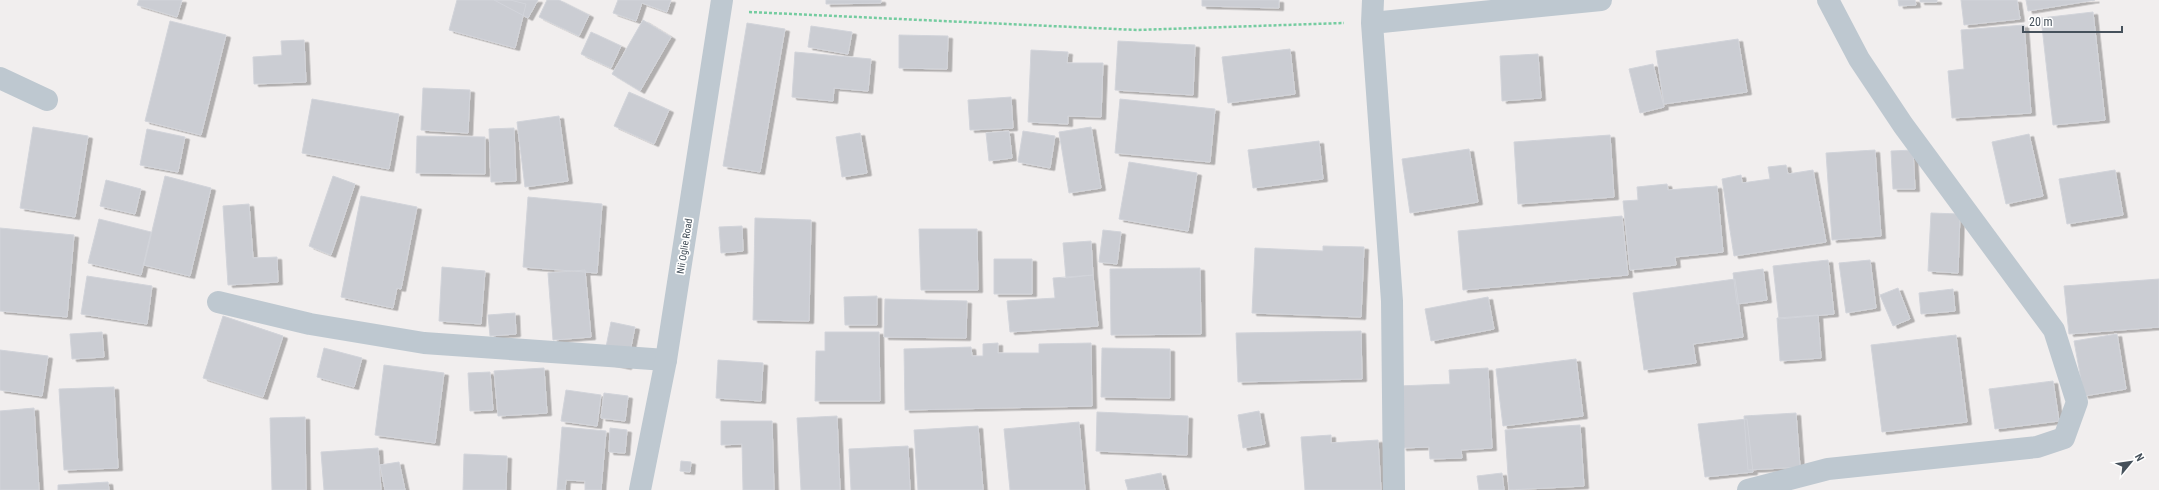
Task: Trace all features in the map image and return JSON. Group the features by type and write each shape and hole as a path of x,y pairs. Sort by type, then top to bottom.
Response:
{"street":[{"path":"1372,0 1372,23 1392,301 1394,490"},
{"path":"1372,23 1601,0"},
{"path":"1748,490 1828,469 2037,447 2064,438 2078,402 2054,330 1903,125 1859,59 1828,0"},
{"name":"Nii Oglie Road","path":"640,490 666,360 722,5"},
{"path":"0,78 47,100"},
{"path":"218,302 310,324 424,343 666,360"}],"path":[{"path":"722,5 1137,30 1372,23"}],"building":[{"path":"139,0 182,0 177,17 137,5"},
{"path":"457,0 510,0 526,4 515,48 449,30"},
{"path":"494,0 538,0 528,18"},
{"path":"547,0 559,0 589,15 579,36 539,17"},
{"path":"618,0 671,0 667,12 642,3 636,21 613,13"},
{"path":"826,0 881,0 881,3 826,4"},
{"path":"1202,0 1279,0 1279,8 1202,6"},
{"path":"1898,0 1915,0 1916,5 1899,6"},
{"path":"1920,0 1937,0 1937,2 1920,2"},
{"path":"1961,0 2017,0 2020,19 1964,25"},
{"path":"2026,0 2095,0 2028,11"},
{"path":"2093,12 2105,120 2053,125 2041,18"},
{"path":"643,20 671,37 640,91 612,74"},
{"path":"170,21 226,35 201,135 145,121"},
{"path":"747,23 785,29 760,172 723,166"},
{"path":"2024,25 2031,113 1952,118 1948,71 1964,69 1961,30"},
{"path":"811,26 852,32 848,54 808,47"},
{"path":"591,32 621,46 611,68 581,54"},
{"path":"899,35 948,36 947,69 899,68"},
{"path":"1738,39 1747,92 1664,104 1656,51"},
{"path":"304,40 306,82 254,84 253,57 282,55 281,41"},
{"path":"1118,41 1195,45 1193,95 1115,90"},
{"path":"1290,49 1295,94 1228,103 1222,57"},
{"path":"1031,50 1068,52 1067,63 1103,63 1101,117 1068,116 1068,124 1028,122"},
{"path":"795,52 871,59 868,91 834,88 833,101 792,97"},
{"path":"1538,54 1541,98 1502,101 1500,56"},
{"path":"1653,64 1664,107 1640,113 1629,69"},
{"path":"423,88 470,90 468,133 421,130"},
{"path":"629,92 669,110 654,144 614,126"},
{"path":"1011,97 1013,128 970,130 968,100"},
{"path":"312,99 399,114 389,169 302,153"},
{"path":"1120,99 1215,109 1210,162 1115,153"},
{"path":"559,116 568,181 525,187 517,122"},
{"path":"33,127 88,136 75,217 20,208"},
{"path":"1091,127 1101,188 1069,193 1059,132"},
{"path":"514,128 516,181 491,182 489,129"},
{"path":"147,129 185,137 178,172 140,165"},
{"path":"1009,131 1012,158 989,161 986,133"},
{"path":"1023,131 1055,136 1050,168 1018,162"},
{"path":"860,133 867,173 842,177 836,137"},
{"path":"2029,134 2043,196 2006,204 1992,142"},
{"path":"1610,135 1614,197 1518,204 1514,142"},
{"path":"417,136 485,137 485,174 416,173"},
{"path":"1319,141 1323,179 1253,188 1248,150"},
{"path":"1469,149 1478,202 1410,213 1402,159"},
{"path":"1875,150 1881,236 1832,240 1826,153"},
{"path":"1913,150 1915,189 1893,189 1891,151"},
{"path":"1129,162 1197,173 1188,231 1119,219"},
{"path":"1786,165 1788,174 1813,170 1826,242 1734,256 1722,179 1741,175 1742,183 1770,179 1768,167"},
{"path":"2115,170 2123,215 2067,224 2059,179"},
{"path":"165,176 211,188 190,276 144,265"},
{"path":"333,176 355,184 331,255 309,246"},
{"path":"106,180 141,189 135,214 100,206"},
{"path":"1667,184 1668,190 1717,186 1723,252 1675,257 1676,265 1630,270 1623,201 1638,200 1637,187"},
{"path":"361,196 417,207 401,289 397,288 393,308 341,297"},
{"path":"528,197 602,204 597,273 523,267"},
{"path":"249,204 253,258 277,257 278,282 228,285 223,206"},
{"path":"1931,213 1960,214 1958,273 1928,271"},
{"path":"1622,216 1628,275 1463,290 1458,231"},
{"path":"755,218 811,220 809,321 753,320"},
{"path":"99,219 151,232 141,275 88,263"},
{"path":"742,226 743,251 721,253 719,227"},
{"path":"0,228 74,235 67,317 0,311"},
{"path":"919,229 977,229 978,290 921,290"},
{"path":"1103,230 1121,232 1117,264 1099,262"},
{"path":"1091,241 1093,275 1066,278 1063,243"},
{"path":"1323,246 1364,247 1361,317 1252,313 1255,248 1323,251"},
{"path":"994,259 1032,259 1032,294 994,294"},
{"path":"1828,260 1834,314 1779,319 1773,266"},
{"path":"1870,260 1876,308 1846,313 1839,263"},
{"path":"442,267 485,271 481,324 439,321"},
{"path":"1200,268 1201,334 1111,335 1110,269"},
{"path":"1763,269 1767,300 1737,304 1733,273"},
{"path":"585,270 591,337 553,340 548,273"},
{"path":"1093,275 1098,326 1010,332 1007,301 1055,298 1053,278"},
{"path":"87,276 152,286 147,324 81,314"},
{"path":"1735,279 1743,337 1693,344 1696,363 1644,370 1633,293"},
{"path":"2159,279 2159,327 2069,334 2064,286"},
{"path":"1898,288 1910,319 1893,326 1880,295"},
{"path":"1953,289 1955,311 1921,314 1919,293"},
{"path":"877,296 877,325 845,325 844,297"},
{"path":"1488,297 1494,329 1431,341 1425,309"},
{"path":"885,299 967,301 966,338 884,337"},
{"path":"515,313 516,334 490,336 488,315"},
{"path":"1818,315 1821,358 1780,361 1777,318"},
{"path":"223,316 283,336 263,397 203,378"},
{"path":"611,322 635,327 627,367 603,362"},
{"path":"1361,331 1362,379 1238,382 1236,333"},
{"path":"102,332 104,357 72,359 70,334"},
{"path":"825,332 879,332 880,401 815,401 816,351 825,351"},
{"path":"2117,334 2126,389 2084,396 2074,341"},
{"path":"1956,335 1967,422 1882,432 1871,345"},
{"path":"998,343 998,353 1039,353 1039,344 1091,343 1092,406 905,410 904,349 971,347 972,356 983,356 983,344"},
{"path":"324,348 362,358 354,387 317,377"},
{"path":"1102,348 1170,349 1170,398 1101,397"},
{"path":"0,350 48,356 42,396 0,390"},
{"path":"1576,359 1583,416 1503,426 1496,369"},
{"path":"718,360 763,363 761,401 716,398"},
{"path":"384,365 444,373 435,443 375,435"},
{"path":"544,368 547,413 498,416 494,371"},
{"path":"1488,368 1492,448 1461,450 1462,458 1430,459 1429,447 1402,448 1398,386 1450,384 1449,370"},
{"path":"490,372 493,410 470,411 468,373"},
{"path":"2053,381 2059,421 1995,429 1989,389"},
{"path":"114,387 118,468 64,470 59,389"},
{"path":"566,390 601,395 597,426 561,421"},
{"path":"604,393 628,396 625,421 601,418"},
{"path":"34,408 39,490 0,490 0,411"},
{"path":"1259,411 1265,444 1243,448 1238,415"},
{"path":"1097,412 1188,416 1187,455 1096,451"},
{"path":"1796,413 1800,467 1748,470 1744,416"},
{"path":"837,416 840,490 801,490 797,418"},
{"path":"305,417 306,490 272,490 270,418"},
{"path":"1747,419 1753,472 1705,477 1698,424"},
{"path":"721,421 772,421 774,490 743,490 742,444 721,445"},
{"path":"1079,422 1085,490 1010,490 1004,429"},
{"path":"1580,425 1584,486 1509,490 1505,430"},
{"path":"978,426 983,490 918,490 914,430"},
{"path":"562,427 606,431 601,490 585,490 585,481 566,480 565,490 557,490"},
{"path":"610,428 627,430 625,453 609,452"},
{"path":"1331,435 1331,443 1378,440 1381,490 1305,490 1301,437"},
{"path":"908,446 910,490 851,490 849,449"},
{"path":"378,448 381,490 324,490 321,452"},
{"path":"464,454 507,456 506,490 463,490"},
{"path":"681,461 691,462 690,472 680,471"},
{"path":"399,462 405,490 385,490 380,465"},
{"path":"1161,473 1165,490 1128,490 1125,480"},
{"path":"1502,473 1504,490 1479,490 1477,476"},
{"path":"108,482 109,490 58,490 58,485"}]}
